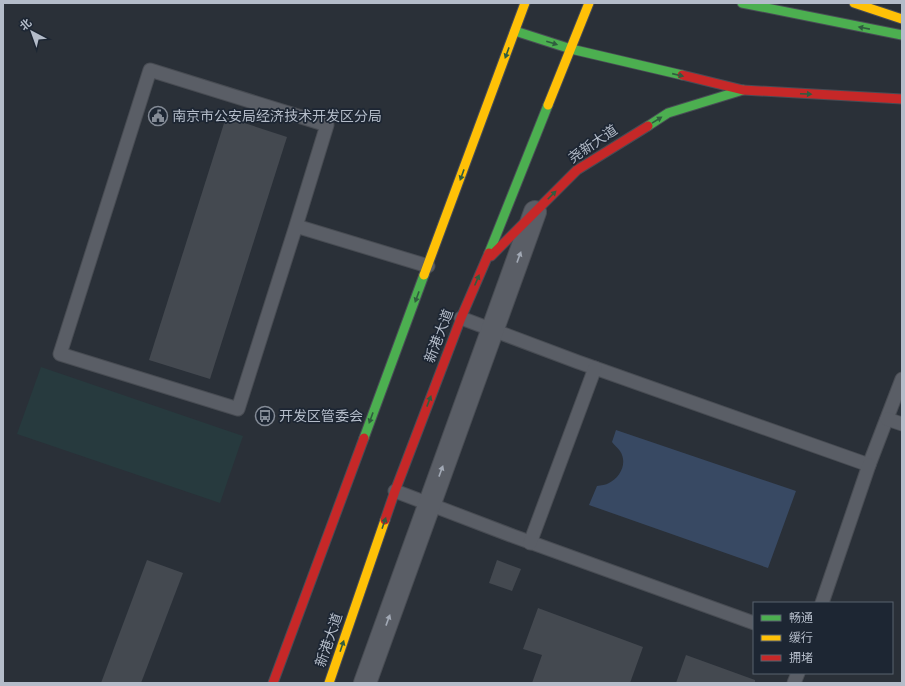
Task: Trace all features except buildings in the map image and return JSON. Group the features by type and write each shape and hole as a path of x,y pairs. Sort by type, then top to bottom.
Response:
{"main road":[{"path":"273,683 525,3"},
{"name":"新港大道","path":"329,683 396,491 460,318 589,3"},
{"path":"742,3 902,35"},
{"path":"854,3 902,19"},
{"name":"尧新大道","path":"515,31 571,49 743,90 902,99"},
{"name":"尧新大道","path":"484,262 578,170 668,113 743,90"}],"street":[{"path":"365,683 535,212"}],"lane":[{"path":"150,70 328,125 296,226 238,409 60,354 150,70"},
{"path":"296,226 428,266"},
{"path":"460,318 594,368 869,465"},
{"path":"530,542 594,368"},
{"path":"822,602 869,465 902,379"},
{"path":"887,419 902,424"},
{"path":"396,491 753,624"}],"green space":[{"path":"41,367 243,436 220,503 17,434"}],"water":[{"path":"616,430 796,491 768,568 589,505 597,486 613,481 622,470 622,456 612,442"}],"traffic: fast":[{"path":"742,3 902,35"},
{"path":"515,31 571,49 682,75"},
{"path":"648,126 668,113 743,90"},
{"path":"489,253 548,105"},
{"path":"364,438 424,275"}],"traffic: slow":[{"path":"424,275 525,3"},
{"path":"548,105 589,3"},
{"path":"854,3 902,19"},
{"path":"329,683 385,520"}],"traffic: jam":[{"path":"682,75 743,90 902,99"},
{"path":"491,256 577,170 648,126"},
{"path":"385,520 461,318 489,253"},
{"path":"273,683 364,438"}],"place":[{"name":"南京市公安局经济技术开发区分局","path":"158,116"},
{"name":"开发区管委会","path":"265,416"}]}
